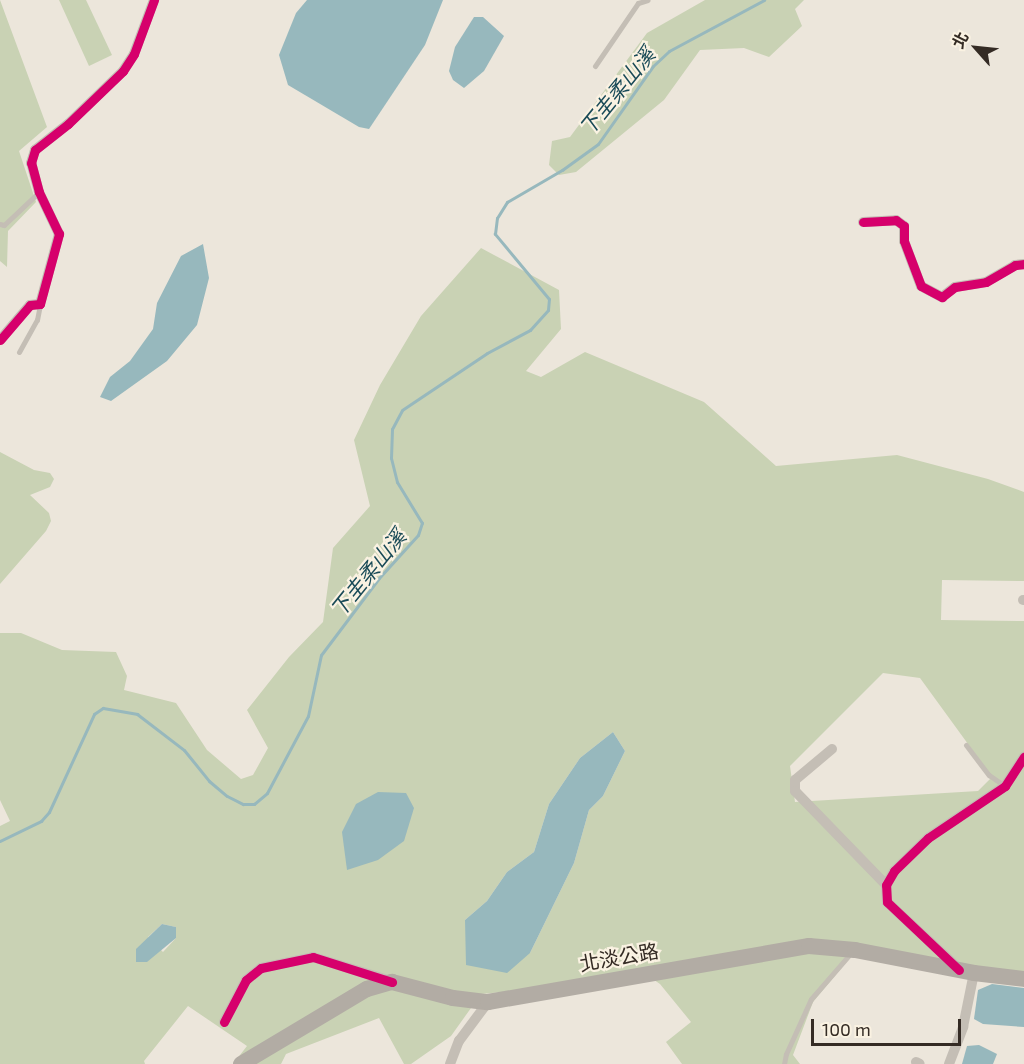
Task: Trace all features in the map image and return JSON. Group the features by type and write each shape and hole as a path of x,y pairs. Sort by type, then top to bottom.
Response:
{"main road":[{"name":"北淡公路","path":"392,982 453,998 488,1002 809,946 855,950 1024,979"},
{"path":"242,1064 367,989 392,982"}],"street":[{"path":"0,340 30,305 40,304 59,234 39,192 31,163 35,150 68,124 123,71 134,54 154,0"},
{"path":"863,222 896,220 904,226 904,241 921,286 942,297 955,287 986,282 1015,265 1024,264"},
{"path":"832,749 795,780 795,791 886,885"},
{"path":"949,1064 963,1027 967,971 887,902 886,885 894,870 928,838 1005,786 1024,757"},
{"path":"224,1022 246,980 261,968 313,957 392,982"},
{"path":"450,1064 459,1041 488,1002"}],"lane":[{"path":"595,66 638,3 648,0"},
{"path":"0,224 4,225 39,192"},
{"path":"19,352 37,320 40,304"},
{"path":"966,745 989,775 1005,786"},
{"path":"784,1064 786,1054 811,999 855,950"}],"green space":[{"path":"0,0 47,127 19,151 36,202 8,231 7,267 0,261"},
{"path":"59,0 86,0 112,55 89,66"},
{"path":"705,0 804,0 795,9 802,26 769,57 744,48 700,50 664,100 576,172 559,175 549,165 552,141 570,137 647,33"},
{"path":"481,248 559,290 561,329 526,371 541,377 585,352 704,402 776,466 897,455 988,479 1024,492 1024,581 942,580 941,620 1024,621 1024,982 854,953 813,1002 793,1055 800,1064 682,1064 666,1042 691,1022 660,984 641,971 534,989 481,994 451,1036 411,1064 404,1064 379,1018 286,1054 281,1064 233,1064 247,1046 188,1006 144,1061 145,1064 0,1064 0,826 10,821 0,800 0,633 21,633 62,650 116,652 127,676 124,690 176,703 207,750 241,779 253,775 268,748 247,710 289,657 323,622 333,548 370,506 354,440 380,385 421,316","holes":["883,673 920,678 992,777 978,791 795,802 790,766","613,732 625,751 603,796 589,810 574,863 530,953 465,920 487,901 507,872 534,852 549,804 580,758","162,924 176,927 176,938 163,952 148,937"]},
{"path":"0,452 34,470 50,473 54,479 50,487 30,495 49,513 51,521 46,531 0,584"}],"water":[{"path":"307,0 443,0 425,45 369,129 359,127 288,85 279,55 296,13"},
{"path":"474,17 483,17 504,36 484,71 464,88 453,80 449,71 455,47"},
{"path":"203,244 209,278 197,325 167,361 111,401 100,397 110,377 130,361 153,329 157,303 181,256"},
{"path":"613,732 625,751 603,796 589,810 574,863 530,953 507,973 466,965 465,920 487,901 507,872 534,852 549,804 580,758"},
{"path":"378,792 406,793 414,808 404,841 378,860 347,870 342,832 356,804"},
{"path":"162,924 176,927 176,938 147,962 136,962 136,949"},
{"path":"992,984 1024,988 1024,1027 983,1024 974,1019 978,990"},
{"path":"979,1045 997,1054 993,1064 962,1064 967,1046"}],"waterway":[{"name":"下圭柔山溪","path":"0,841 41,821 49,812 94,714 103,708 137,714 184,750 209,781 227,796 243,804 254,804 267,793 308,716 321,655 379,578 418,535 422,523 397,482 391,458 392,429 402,410 487,353 530,330 548,310 549,299 495,234 497,218 507,202 562,170 598,144 653,66 669,51 764,0"}],"cycle path":[{"path":"0,340 30,305 40,304 59,234 39,192 31,163 35,150 68,124 123,71 134,54 154,0"},
{"path":"863,222 896,220 904,226 904,241 921,286 942,297 955,287 986,282 1015,265 1024,264"},
{"path":"959,970 887,902 886,885 894,871 928,838 1005,786 1024,757"},
{"path":"224,1022 246,980 261,968 313,957 392,982"}]}
